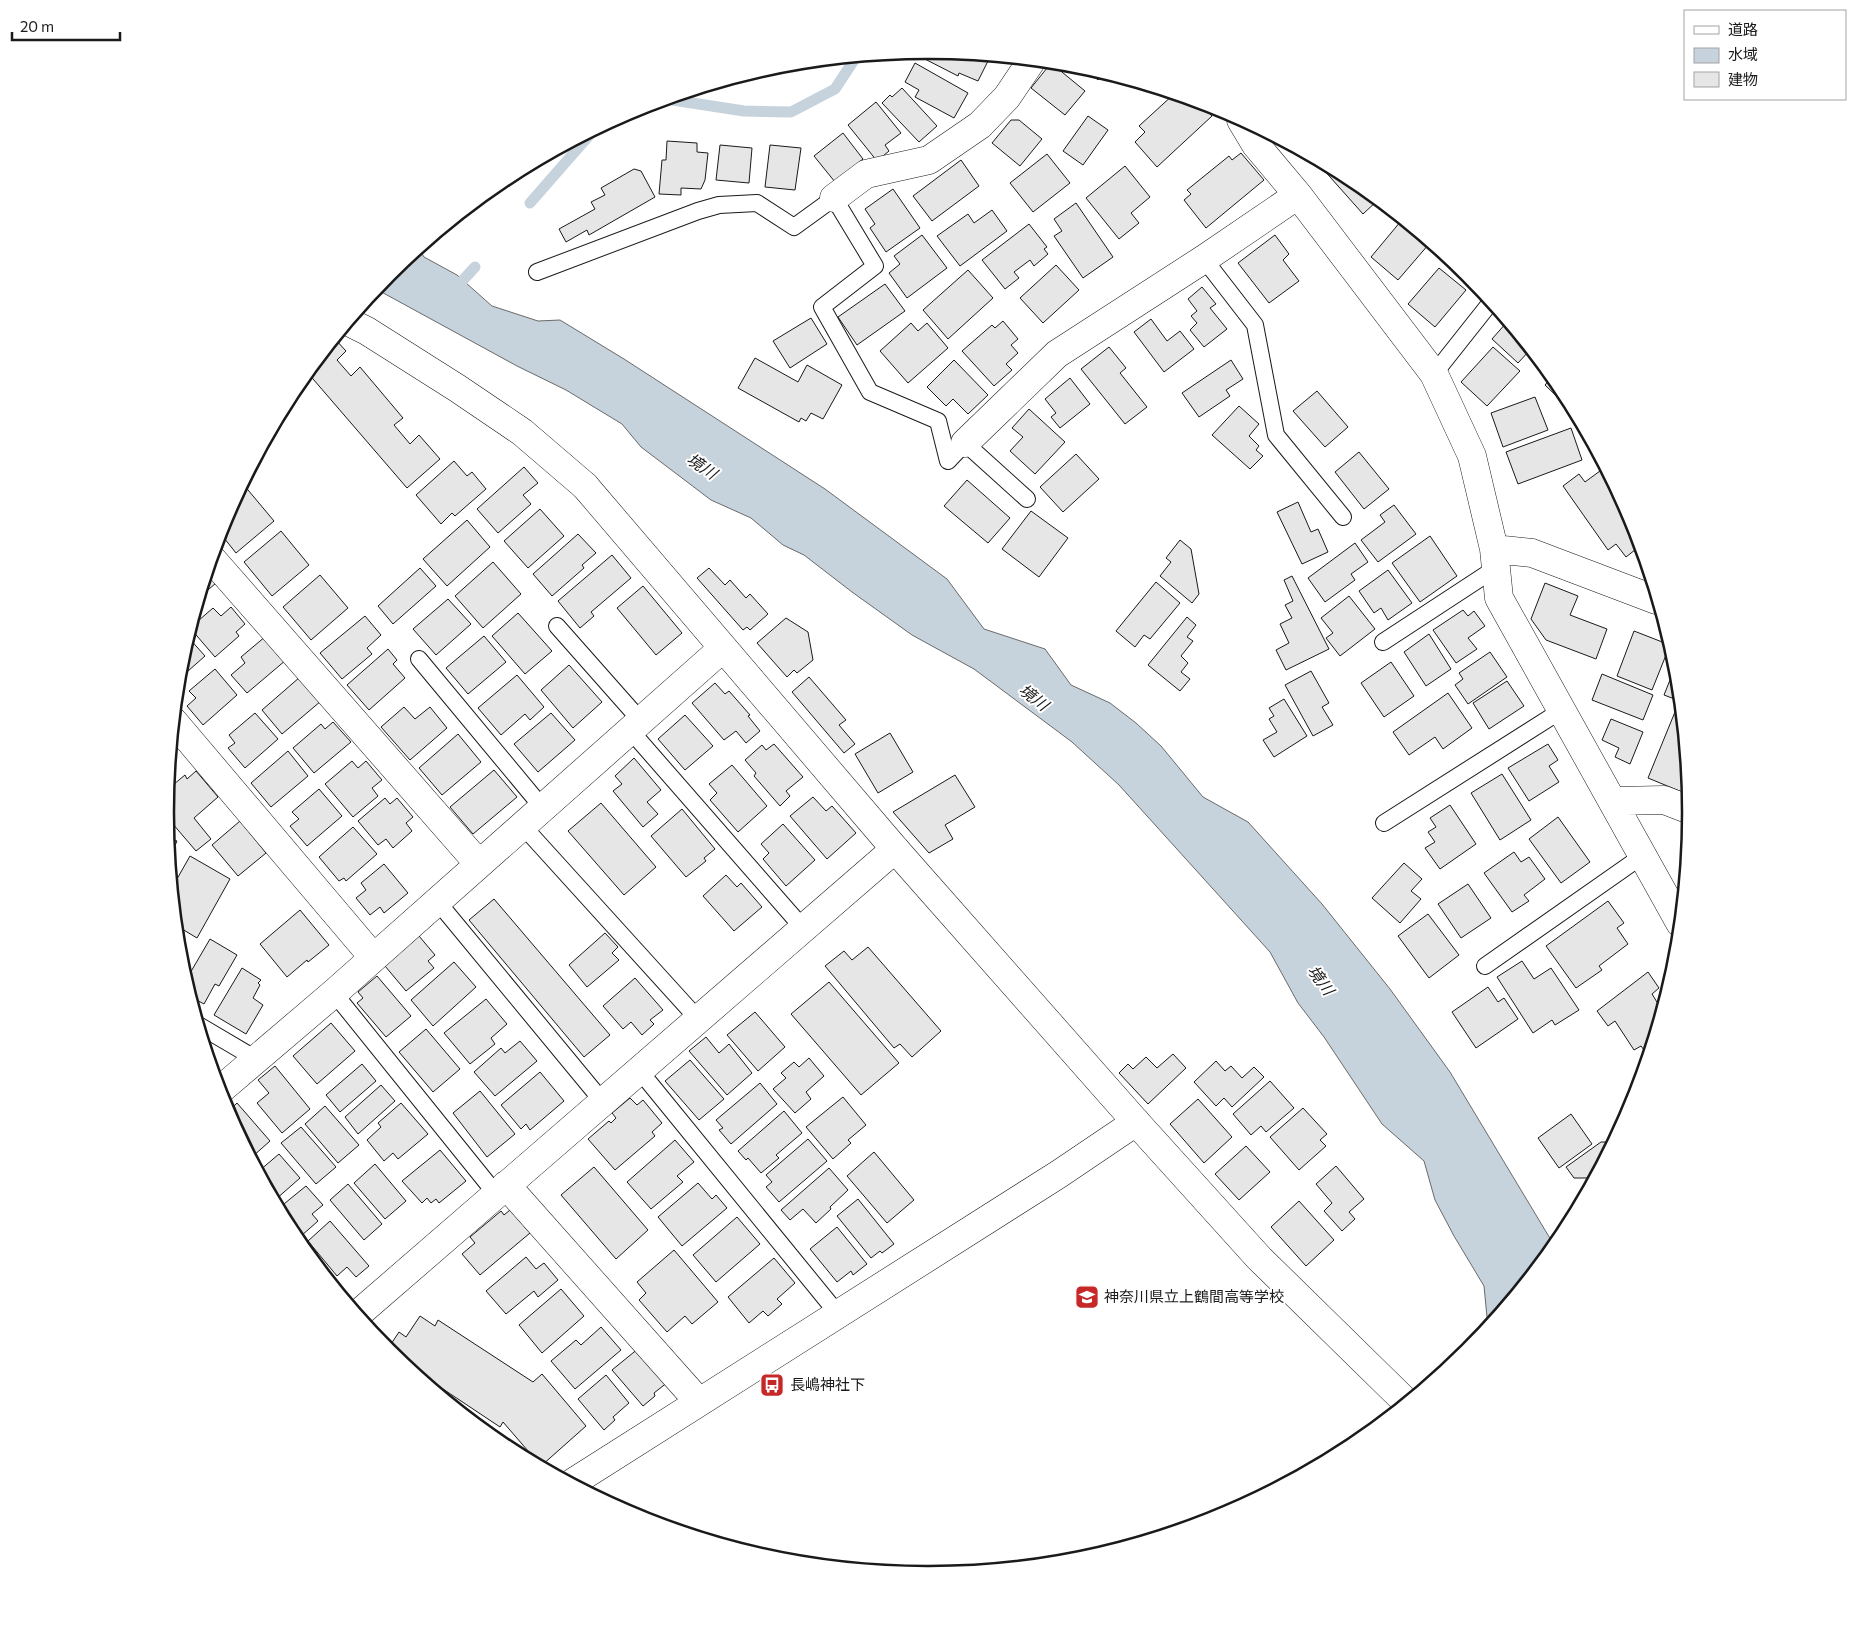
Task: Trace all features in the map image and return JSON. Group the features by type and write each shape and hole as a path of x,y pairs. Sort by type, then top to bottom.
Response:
{"street":[{"path":"834,198 866,174 929,160 980,125 1008,97 1028,65"},
{"path":"1248,130 1256,145 1298,195 1434,374 1472,456 1495,558 1499,598 1675,913"},
{"path":"966,444 1057,354 1204,259 1298,195"},
{"path":"354,325 457,388 522,432 585,486 895,849 1136,1122 1259,1258 1402,1398"},
{"path":"1495,558 1532,554 1650,598"},
{"path":"216,564 479,864"},
{"path":"226,1086 334,993 723,648"},
{"path":"180,729 373,957"},
{"path":"1613,802 1664,800 1682,807"},
{"path":"362,1310 895,849"},
{"path":"578,1479 1059,1174 1136,1122"},
{"path":"501,1190 700,1402"}],"lane":[{"path":"537,272 718,205 757,203 794,228 834,198 875,266 822,307 870,392 938,421 948,461 966,444 1027,499"},
{"path":"1204,259 1255,325 1276,435 1343,517"},
{"path":"1434,374 1487,307"},
{"path":"1383,642 1495,558"},
{"path":"557,626 803,928"},
{"path":"419,659 542,807"},
{"path":"1384,823 1562,710"},
{"path":"522,825 698,1019"},
{"path":"1485,966 1642,856"},
{"path":"437,901 603,1102"},
{"path":"334,993 501,1190"},
{"path":"207,1030 256,1059"},
{"path":"639,1070 838,1314"}],"water":[{"name":"境川","path":"422,254 457,275 492,306 538,321 560,320 624,359 825,489 947,579 984,629 1045,649 1071,685 1110,703 1136,723 1161,746 1203,797 1248,822 1322,904 1390,989 1450,1072 1550,1238 1526,1271 1487,1317 1484,1286 1435,1200 1424,1161 1382,1124 1324,1037 1298,1003 1270,952 1119,785 1072,742 974,669 912,635 804,555 783,545 751,518 711,500 641,447 622,424 566,390 517,366 383,293"}],"building":[{"path":"925,59 988,61 978,81 959,73 958,76"},
{"path":"915,63 968,93 954,118 915,97 919,90 905,82"},
{"path":"1047,68 1060,71 1085,91 1065,115 1031,88"},
{"path":"902,88 937,126 919,142 882,103 890,95 892,97"},
{"path":"1169,99 1212,116 1157,167 1135,142 1145,132 1139,126"},
{"path":"876,102 901,133 885,145 889,151 877,161 848,125"},
{"path":"1088,116 1108,130 1083,165 1063,151"},
{"path":"1011,120 1019,120 1042,139 1020,166 992,143"},
{"path":"843,133 863,159 835,182 814,156"},
{"path":"667,141 697,143 697,152 708,153 705,180 701,189 681,188 681,195 659,194 662,160 666,160"},
{"path":"720,145 752,148 749,183 716,180"},
{"path":"770,145 801,148 795,190 765,187"},
{"path":"1241,153 1264,180 1206,228 1184,200 1191,194 1187,190 1229,156 1232,160"},
{"path":"1047,154 1070,183 1033,212 1010,183"},
{"path":"961,160 979,186 932,221 913,196"},
{"path":"1125,166 1150,197 1131,213 1139,223 1119,239 1086,198"},
{"path":"634,169 641,171 655,197 589,235 587,230 566,242 559,229 595,209 591,202 605,195 601,188"},
{"path":"1327,174 1373,205 1363,214"},
{"path":"893,189 920,228 886,252 870,228 875,224 865,209"},
{"path":"1076,203 1113,257 1083,278 1054,236 1062,231 1054,219"},
{"path":"992,210 1007,231 960,266 937,236 968,214 974,223"},
{"path":"1029,224 1047,247 1044,249 1048,254 1034,266 1030,260 1014,272 1019,278 1005,289 982,260"},
{"path":"1398,224 1426,247 1398,280 1371,257"},
{"path":"922,235 947,268 907,298 889,273 900,264 894,256"},
{"path":"1275,235 1289,254 1283,260 1299,281 1269,303 1238,263"},
{"path":"1056,265 1079,290 1043,323 1020,298"},
{"path":"1439,268 1466,290 1435,327 1408,304"},
{"path":"968,270 993,298 948,339 923,310"},
{"path":"885,284 905,311 857,345 838,317"},
{"path":"1202,287 1216,304 1210,308 1227,329 1204,347 1190,330 1197,323 1191,316 1197,311 1188,299"},
{"path":"811,318 827,344 790,368 773,341"},
{"path":"1151,319 1167,341 1180,331 1194,349 1164,372 1134,332"},
{"path":"1003,321 1018,339 1011,345 1018,353 1006,364 1012,370 994,386 962,351 992,325 995,328"},
{"path":"911,323 918,331 927,323 948,348 908,383 880,351"},
{"path":"1503,326 1526,354 1518,363 1492,339"},
{"path":"339,343 346,351 337,360 351,376 360,367 403,418 394,425 410,444 419,435 440,459 407,488 312,378"},
{"path":"1109,347 1126,368 1120,373 1147,407 1125,424 1081,369"},
{"path":"1493,347 1520,371 1487,406 1461,382"},
{"path":"755,358 798,382 807,365 842,385 823,419 811,413 806,421 801,418 799,422 738,388"},
{"path":"954,360 988,395 968,414 953,399 946,406 927,387"},
{"path":"1231,360 1243,379 1226,390 1230,396 1199,417 1182,393"},
{"path":"1070,378 1090,404 1060,428 1051,417 1056,413 1045,399"},
{"path":"1547,383 1556,396 1545,385"},
{"path":"1317,391 1348,427 1325,447 1293,411"},
{"path":"1535,397 1548,430 1503,447 1491,413"},
{"path":"1239,406 1259,424 1249,436 1259,446 1256,450 1263,456 1250,469 1212,435"},
{"path":"1029,409 1065,442 1035,474 1010,451 1023,437 1012,428"},
{"path":"1571,428 1582,460 1518,484 1506,452"},
{"path":"1359,452 1389,489 1364,509 1335,472"},
{"path":"1076,454 1099,479 1063,512 1040,487"},
{"path":"454,461 467,476 472,472 486,489 455,516 452,513 441,524 416,495"},
{"path":"524,467 538,483 523,495 531,504 498,533 477,509"},
{"path":"1600,471 1634,550 1626,557 1616,544 1608,550 1563,486 1579,474 1585,482"},
{"path":"967,480 1010,518 988,543 944,506"},
{"path":"247,489 274,521 236,553 226,540"},
{"path":"1298,502 1311,532 1318,529 1328,552 1302,564 1277,512"},
{"path":"1394,505 1416,534 1378,562 1361,540 1385,522 1380,515"},
{"path":"540,509 564,536 528,568 504,541"},
{"path":"1031,511 1068,538 1039,577 1002,549"},
{"path":"467,520 490,547 447,586 423,559"},
{"path":"281,531 309,565 272,596 244,562"},
{"path":"578,534 596,553 582,565 584,568 552,596 533,574"},
{"path":"1430,536 1457,576 1420,602 1392,563"},
{"path":"1180,540 1191,549 1199,594 1192,603 1160,576 1171,562 1166,558"},
{"path":"1355,543 1368,562 1351,574 1355,580 1325,602 1308,578"},
{"path":"612,555 631,578 591,612 594,616 580,628 558,601"},
{"path":"493,562 521,594 483,628 455,596"},
{"path":"420,568 436,586 393,624 378,606"},
{"path":"709,568 725,585 730,580 746,598 750,594 768,614 750,630 747,627 743,630 697,578"},
{"path":"1388,570 1412,603 1388,620 1381,608 1374,613 1359,591"},
{"path":"320,575 348,608 311,640 283,607"},
{"path":"1292,576 1329,649 1286,670 1276,650 1289,643 1280,624 1292,618 1285,605 1293,601 1284,580"},
{"path":"212,578 216,583 208,590"},
{"path":"1156,582 1180,603 1150,639 1144,635 1135,647 1116,631"},
{"path":"1545,583 1578,596 1570,615 1607,629 1596,659 1546,640 1531,619"},
{"path":"643,586 682,633 656,655 617,608"},
{"path":"1349,596 1375,629 1340,656 1326,638 1333,633 1321,618"},
{"path":"448,599 471,624 436,655 413,629"},
{"path":"231,607 245,624 236,632 239,636 215,657 196,635 199,620 213,608 221,616"},
{"path":"1463,610 1468,616 1474,611 1485,626 1468,638 1477,649 1456,663 1433,630"},
{"path":"518,613 552,651 525,674 492,636"},
{"path":"365,616 381,635 367,648 372,654 342,679 320,653"},
{"path":"1187,617 1196,625 1187,637 1193,641 1181,656 1188,663 1181,672 1190,679 1180,691 1148,665"},
{"path":"786,618 808,632 813,660 797,673 794,670 787,677 757,643"},
{"path":"1634,631 1662,642 1665,657 1652,690 1617,676"},
{"path":"1429,634 1451,669 1426,686 1404,652"},
{"path":"266,636 286,660 247,693 231,675 245,663 241,657"},
{"path":"484,636 506,662 468,694 446,668"},
{"path":"194,644 205,656 188,671"},
{"path":"388,649 397,660 393,664 405,678 369,710 347,685"},
{"path":"1490,652 1507,677 1468,704 1455,685 1463,679 1459,673"},
{"path":"1391,662 1414,696 1384,717 1361,683"},
{"path":"569,665 602,702 573,728 541,690"},
{"path":"215,669 237,695 203,725 187,706 196,698 189,691"},
{"path":"1311,671 1329,703 1322,707 1333,725 1313,736 1285,685"},
{"path":"1602,674 1653,695 1643,720 1592,700"},
{"path":"517,675 544,707 530,720 525,714 501,735 478,708"},
{"path":"300,677 321,701 282,734 262,710"},
{"path":"809,677 846,720 839,725 855,744 844,753 792,692"},
{"path":"1507,681 1524,706 1489,729 1473,703"},
{"path":"1670,681 1672,698 1664,695"},
{"path":"715,683 725,694 729,691 750,715 748,716 760,731 746,743 736,731 724,740 692,703"},
{"path":"1448,693 1472,728 1443,749 1435,737 1409,755 1393,732"},
{"path":"1284,699 1307,736 1274,757 1263,740 1277,732 1269,719 1274,716 1269,708"},
{"path":"404,707 415,719 430,707 447,728 410,760 381,727"},
{"path":"1675,712 1681,792 1648,778"},
{"path":"255,713 278,739 245,768 228,748 235,743 229,735"},
{"path":"551,713 575,740 538,772 514,744"},
{"path":"685,715 713,746 685,770 658,739"},
{"path":"1611,719 1643,732 1630,764 1615,757 1619,748 1602,740"},
{"path":"333,722 351,742 314,773 293,748 321,724 325,729"},
{"path":"890,733 913,772 878,793 855,754"},
{"path":"458,734 481,762 442,795 419,768"},
{"path":"774,744 803,777 786,791 790,796 780,806 754,776 756,773 745,760 762,745 766,750"},
{"path":"1548,744 1558,760 1549,766 1559,782 1529,801 1508,768"},
{"path":"288,751 308,776 271,807 251,783"},
{"path":"634,758 661,790 647,802 658,814 643,827 613,791 622,784 615,776"},
{"path":"352,761 358,768 366,761 382,780 372,788 378,796 353,817 325,784"},
{"path":"732,765 767,806 738,832 710,800 717,793 709,784"},
{"path":"494,770 517,797 473,834 450,807"},
{"path":"196,771 218,797 194,818 211,839 196,851 175,826 175,783 185,775 187,779"},
{"path":"1502,774 1531,820 1500,840 1471,793"},
{"path":"955,775 975,807 945,825 953,839 929,853 893,812"},
{"path":"319,789 342,816 307,846 290,826 299,819 292,812"},
{"path":"813,797 826,811 832,806 856,833 827,859 790,816"},
{"path":"385,798 390,804 397,798 413,817 406,823 412,831 393,848 386,839 378,845 358,821"},
{"path":"601,803 656,867 624,895 568,831"},
{"path":"1450,805 1476,844 1440,869 1425,848 1435,842 1428,832 1436,827 1430,818"},
{"path":"682,809 715,849 704,858 706,861 686,877 651,836"},
{"path":"1558,817 1590,862 1561,883 1529,839"},
{"path":"240,821 266,853 238,876 212,845"},
{"path":"783,824 815,860 786,886 763,859 769,853 761,844"},
{"path":"353,827 377,854 346,881 344,878 339,881 319,857"},
{"path":"1514,852 1521,862 1529,857 1545,879 1524,895 1529,901 1512,912 1484,873"},
{"path":"190,856 230,879 197,938 184,930 178,878"},
{"path":"1404,863 1422,879 1411,891 1421,899 1400,923 1372,898"},
{"path":"384,864 408,893 384,913 380,907 370,915 356,898 366,890 361,883"},
{"path":"726,875 737,887 741,883 762,907 734,931 703,896"},
{"path":"1468,884 1491,918 1461,938 1438,904"},
{"path":"494,899 610,1035 584,1057 469,920"},
{"path":"1608,901 1624,923 1617,928 1628,944 1599,966 1602,970 1576,988 1546,946"},
{"path":"300,910 329,945 287,977 260,944"},
{"path":"1428,914 1459,955 1429,978 1398,936"},
{"path":"605,933 618,947 612,953 619,960 587,987 569,965"},
{"path":"419,936 435,955 428,961 434,968 406,991 385,966"},
{"path":"210,939 237,955 219,986 215,984 204,1004 198,1001 191,971"},
{"path":"868,947 941,1031 912,1057 900,1044 894,1048 825,966 844,951 852,960"},
{"path":"1522,961 1534,979 1551,968 1579,1010 1555,1025 1552,1020 1533,1033 1497,977"},
{"path":"454,962 476,987 433,1026 411,1000"},
{"path":"242,968 261,980 258,983 260,985 253,998 263,1005 246,1034 214,1015"},
{"path":"1648,972 1659,988 1652,994 1657,1003 1644,1050 1641,1046 1634,1050 1615,1021 1608,1026 1597,1011"},
{"path":"377,976 411,1016 386,1037 357,1003 363,998 358,992"},
{"path":"635,978 663,1010 650,1020 654,1024 642,1035 631,1022 623,1029 603,1006"},
{"path":"829,982 899,1063 861,1095 791,1014"},
{"path":"1488,987 1498,1002 1504,998 1518,1019 1476,1048 1452,1012"},
{"path":"486,999 507,1024 491,1038 495,1044 470,1064 444,1033"},
{"path":"755,1012 785,1047 758,1071 727,1035"},
{"path":"331,1023 355,1051 317,1084 293,1056"},
{"path":"426,1029 460,1069 433,1092 399,1052"},
{"path":"706,1037 719,1053 729,1044 752,1073 727,1095 689,1051"},
{"path":"520,1041 537,1061 495,1096 474,1072 501,1048 505,1053"},
{"path":"1173,1054 1186,1068 1148,1104 1119,1073 1128,1064 1133,1069 1146,1057 1157,1068"},
{"path":"809,1058 824,1076 806,1092 811,1099 795,1113 773,1089 786,1078 781,1073 794,1062 799,1067"},
{"path":"690,1060 724,1099 699,1120 665,1081"},
{"path":"1216,1061 1225,1071 1231,1066 1242,1078 1254,1067 1264,1077 1232,1107 1224,1098 1216,1106 1194,1082"},
{"path":"362,1064 376,1081 340,1112 326,1095"},
{"path":"275,1066 310,1109 282,1133 257,1103 269,1093 258,1080"},
{"path":"540,1072 564,1101 530,1130 526,1124 521,1129 501,1105"},
{"path":"1270,1081 1294,1108 1266,1132 1261,1126 1251,1135 1233,1114"},
{"path":"760,1083 777,1104 731,1144 719,1130 723,1128 716,1120"},
{"path":"381,1085 395,1101 358,1134 345,1117"},
{"path":"480,1091 515,1134 487,1157 453,1113"},
{"path":"843,1097 866,1125 848,1140 851,1143 833,1159 806,1127"},
{"path":"630,1098 637,1105 643,1100 662,1123 652,1132 655,1136 615,1170 588,1139 609,1121 611,1123 616,1118 612,1113"},
{"path":"1198,1099 1232,1137 1204,1163 1170,1124"},
{"path":"237,1103 270,1141 256,1153 252,1146 234,1106"},
{"path":"401,1103 428,1134 398,1159 393,1153 384,1161 367,1140 381,1127 378,1123"},
{"path":"325,1106 359,1145 338,1163 305,1124"},
{"path":"1303,1108 1327,1134 1320,1140 1326,1146 1299,1170 1270,1137"},
{"path":"784,1111 802,1133 776,1155 779,1158 761,1173 748,1158 746,1160 738,1151"},
{"path":"1571,1114 1592,1144 1559,1168 1538,1138"},
{"path":"301,1127 336,1167 316,1184 281,1143"},
{"path":"808,1139 827,1161 779,1202 766,1187 772,1182 766,1175"},
{"path":"675,1140 694,1162 677,1176 683,1182 651,1209 627,1182"},
{"path":"1601,1142 1606,1142 1587,1178 1574,1178 1566,1167"},
{"path":"1246,1146 1270,1172 1239,1200 1215,1174"},
{"path":"440,1150 466,1181 439,1203 436,1199 431,1203 427,1198 422,1203 402,1181"},
{"path":"874,1152 914,1200 887,1223 847,1176"},
{"path":"279,1154 300,1178 279,1196 263,1167"},
{"path":"375,1164 406,1201 385,1219 354,1183"},
{"path":"1336,1166 1364,1199 1349,1212 1355,1219 1342,1231 1324,1211 1332,1203 1316,1184"},
{"path":"594,1167 648,1230 616,1259 561,1195"},
{"path":"829,1168 848,1190 816,1223 803,1209 790,1220 781,1210"},
{"path":"698,1183 712,1199 716,1195 727,1208 682,1246 658,1217"},
{"path":"348,1184 382,1224 364,1240 330,1200"},
{"path":"306,1186 323,1205 312,1214 318,1221 303,1234 284,1204"},
{"path":"858,1199 894,1244 871,1258 837,1216"},
{"path":"1299,1201 1334,1240 1306,1266 1271,1227"},
{"path":"510,1210 530,1233 480,1275 462,1254 475,1243 470,1237 501,1211 504,1215"},
{"path":"737,1217 760,1244 716,1282 693,1255"},
{"path":"330,1221 369,1266 356,1277 347,1267 337,1276 308,1241"},
{"path":"837,1227 867,1264 853,1275 851,1271 837,1282 810,1249"},
{"path":"674,1250 718,1302 692,1324 685,1316 667,1332 639,1300 646,1293 637,1282"},
{"path":"526,1257 536,1269 544,1263 558,1280 538,1297 534,1291 506,1314 486,1291"},
{"path":"774,1258 795,1283 777,1299 782,1304 768,1316 763,1311 749,1323 728,1297"},
{"path":"561,1289 584,1316 542,1353 519,1325"},
{"path":"420,1316 435,1326 438,1320 533,1382 542,1374 586,1426 546,1462 528,1451 503,1422 500,1427 431,1379 392,1342 399,1332 406,1337"},
{"path":"601,1327 621,1350 575,1389 551,1361 576,1340 581,1345"},
{"path":"639,1348 668,1382 654,1393 655,1396 643,1406 612,1370"},
{"path":"606,1375 629,1403 613,1417 615,1420 604,1430 578,1399"}],"waterway":[{"path":"680,101 744,111 791,112 835,89 852,63"},
{"path":"530,203 583,143"},
{"path":"463,280 475,267"}],"place":[{"name":"神奈川県立上鶴間高等学校","path":"1087,1297"},
{"name":"長嶋神社下","path":"772,1385"}]}
